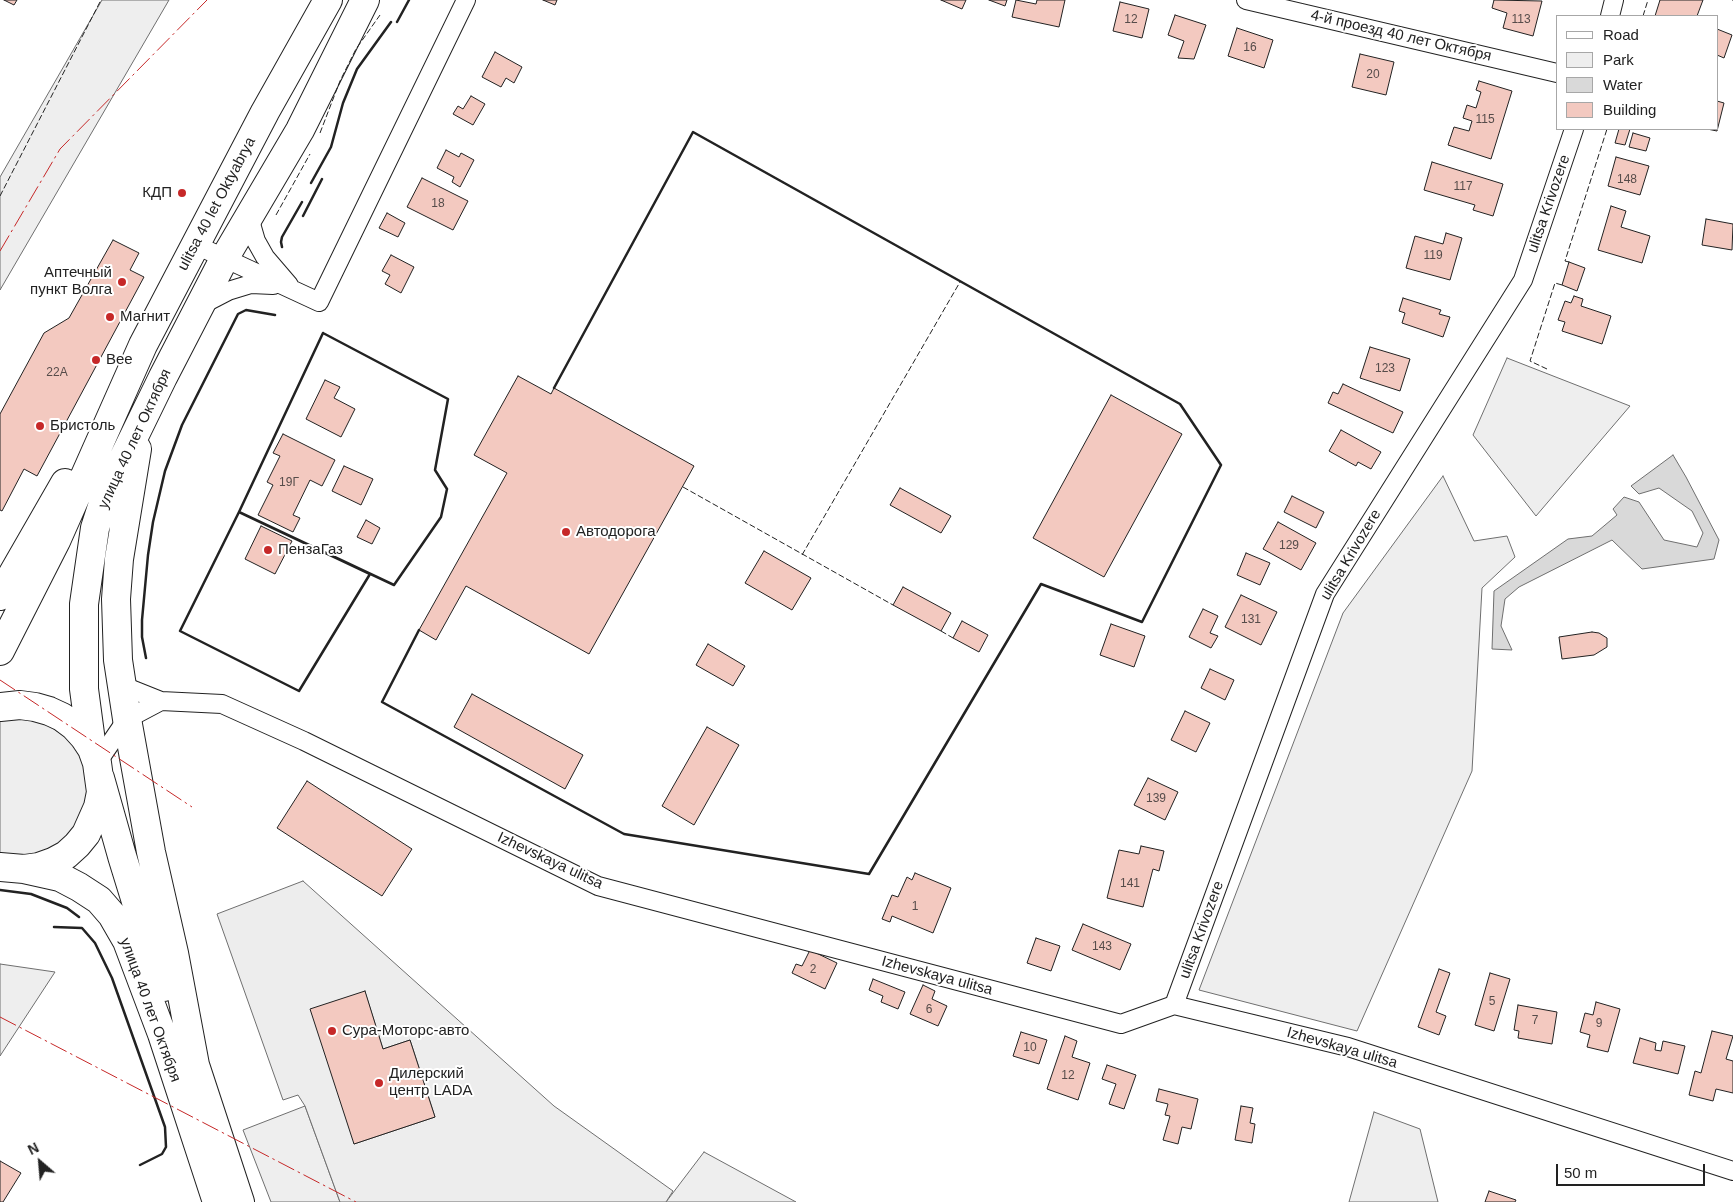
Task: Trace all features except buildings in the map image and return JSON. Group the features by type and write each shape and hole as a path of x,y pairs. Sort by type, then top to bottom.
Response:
{"main road":[{"name":"ulitsa 40 let Oktyabrya","path":"113,412 143,345 265,112 328,0"},
{"name":"улица 40 лет Октября","path":"12,868 53,862 66,855 86,834 98,807 101,792 84,689 83,638 84,604 95,528 106,494 224,259 300,130 364,0"},
{"name":"улица 40 лет Октября","path":"0,651 56,541 113,412"},
{"path":"0,596 70,474 113,412"},
{"name":"улица 40 лет Октября","path":"141,422 119,559 116,599 118,660 121,685 151,852 174,953 195,1066 240,1202"},
{"path":"0,708 20,705 35,706 62,717 84,737 96,764 155,962 195,1066"},
{"name":"улица 40 лет Октября","path":"12,868 60,878 80,887 98,900 112,915 127,941 158,1026 217,1202"}],"street":[{"path":"196,245 319,302 466,0"},
{"name":"4-й проезд 40 лет Октября","path":"1246,0 1556,73"},
{"path":"1610,15 1614,0"},
{"name":"ulitsa Krivozere","path":"1174,1005 1325,594 1523,280 1574,130"},
{"path":"249,217 256,241 265,257 291,288"},
{"path":"200,305 228,291 251,284 291,288"},
{"name":"Izhevskaya ulitsa","path":"121,685 161,701 222,704 304,741 598,886 1121,1024 1174,1005 1348,1047 1733,1171"},
{"path":"96,764 126,720 161,701"}],"green space":[{"path":"102,0 169,0 0,290 0,177"},
{"path":"1507,358 1630,406 1536,516 1473,435"},
{"path":"1443,476 1474,541 1507,536 1515,557 1482,588 1472,771 1357,1031 1199,990 1343,613"},
{"path":"20,718 44,723 65,736 74,745 85,767 88,792 86,805 76,827 58,845 36,855 0,855 0,721"},
{"path":"0,964 55,972 0,1056"},
{"path":"305,1106 340,1202 271,1202 243,1130"},
{"path":"1374,1112 1420,1129 1438,1202 1349,1202"},
{"path":"704,1152 796,1202 666,1202"}],"shaded area":[{"path":"303,881 554,1106 673,1191 666,1202 340,1202 305,1106 298,1095 283,1100 217,914","holes":["365,992 383,1049 410,1040 435,1117 354,1144"]}],"water":[{"path":"1673,455 1719,540 1714,559 1642,569 1612,540 1519,587 1505,599 1501,626 1512,650 1492,649 1494,591 1568,539 1592,536 1617,515 1613,509 1624,497 1639,502 1664,540 1697,547 1703,533 1692,511 1659,488 1639,494 1631,486"}],"fence":[{"path":"0,196 101,0"},
{"path":"1643,15 1648,0"},
{"path":"320,133 340,81 356,49 380,15"},
{"path":"1569,262 1565,261 1607,130"},
{"path":"276,215 310,154"},
{"path":"802,555 960,282"},
{"path":"1547,369 1530,361 1555,283 1562,285"},
{"path":"683,487 893,605"},
{"path":"941,631 953,638"}],"wall":[{"path":"397,22 409,0"},
{"path":"311,183 331,147 343,103 357,69 391,22"},
{"path":"419,630 382,702 624,834 869,874 1041,584 1142,622 1221,465 1180,404 693,132 554,388"},
{"path":"303,216 322,179"},
{"path":"282,247 282,237 302,202"},
{"path":"146,658 142,637 142,620 153,522 165,471 182,425 238,314 246,310 275,315"},
{"path":"323,333 448,399 435,470 447,489 441,517 394,585 239,512 323,333"},
{"path":"239,512 370,574 299,691 180,631 239,512"},
{"path":"0,890 31,894 67,908 79,917"},
{"path":"54,927 82,928 95,943 112,978 165,1127 166,1147 162,1154 140,1165"}],"power":[{"path":"0,251 60,149 207,0"},
{"path":"0,680 192,807"},
{"path":"0,1017 356,1202"}],"place":[{"name":"КДП","path":"182,193"},
{"name":"Аптечный пункт Волга","path":"122,282"},
{"name":"Магнит","path":"110,317"},
{"name":"Bee","path":"96,360"},
{"name":"Бристоль","path":"40,426"},
{"name":"Автодорога","path":"566,532"},
{"name":"ПензаГаз","path":"268,550"},
{"name":"Сура-Моторс-авто","path":"332,1031"},
{"name":"Дилерский центр LADA","path":"379,1083"}]}
